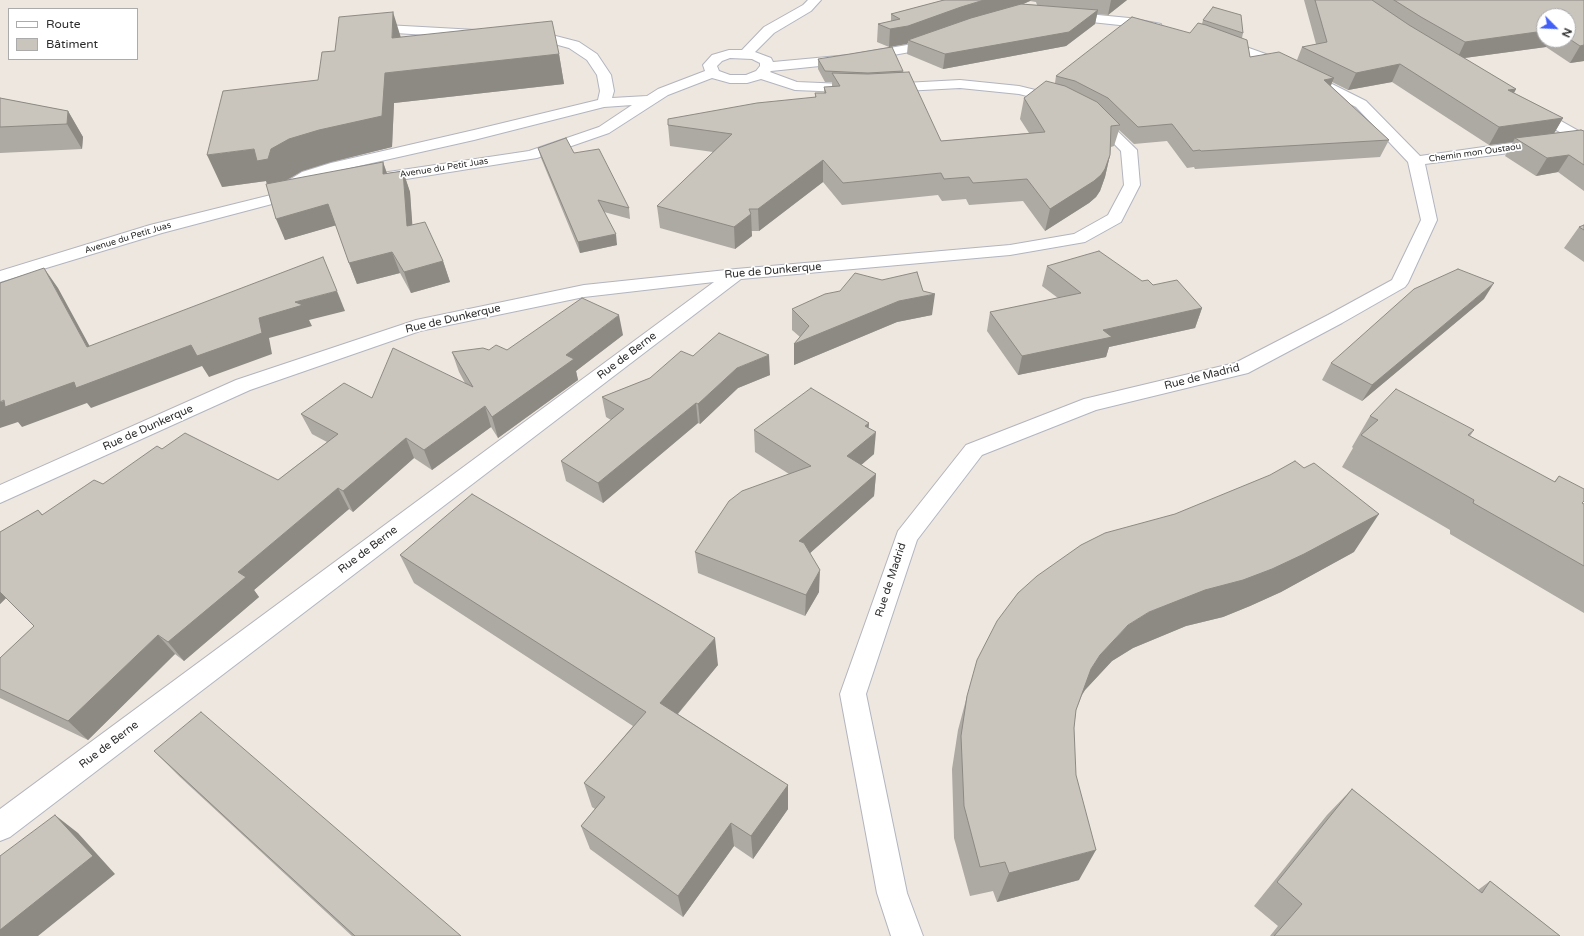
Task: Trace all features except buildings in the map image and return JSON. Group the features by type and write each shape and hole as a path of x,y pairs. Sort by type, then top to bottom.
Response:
{"street":[{"path":"746,54 769,30 807,8 815,0"},
{"path":"1048,14 1129,22 1174,30"},
{"path":"367,28 489,34"},
{"path":"764,71 766,61 756,56 746,54 729,54 717,58 710,65 713,72 719,76 730,79 747,79 764,71 849,59 910,48 951,33"},
{"path":"511,36 548,38 574,45 592,57 604,75 607,91 604,103"},
{"path":"1205,36 1283,65 1361,104 1416,161"},
{"name":"Rue de Dunkerque","path":"0,495 243,385 416,326 584,291 736,274 1010,250 1079,238 1115,218 1132,185 1129,150 1098,119 1066,102 1018,90 960,84 867,89 795,86 764,71"},
{"name":"Avenue du Petit Juas","path":"361,182 532,155 604,130 664,92 713,72"},
{"path":"291,195 292,185 308,174 337,166 474,135 604,103 651,100"},
{"path":"1521,104 1583,140"},
{"name":"Chemin mon Oustaou","path":"1416,161 1583,140"},
{"name":"Rue de Madrid","path":"907,936 892,893 854,694 906,538 974,450 1091,404 1242,368 1399,283 1429,220 1416,161"},
{"name":"Avenue du Petit Juas","path":"0,277 156,229 271,198 314,190"},
{"name":"Rue de Berne","path":"0,827 736,274"}]}
